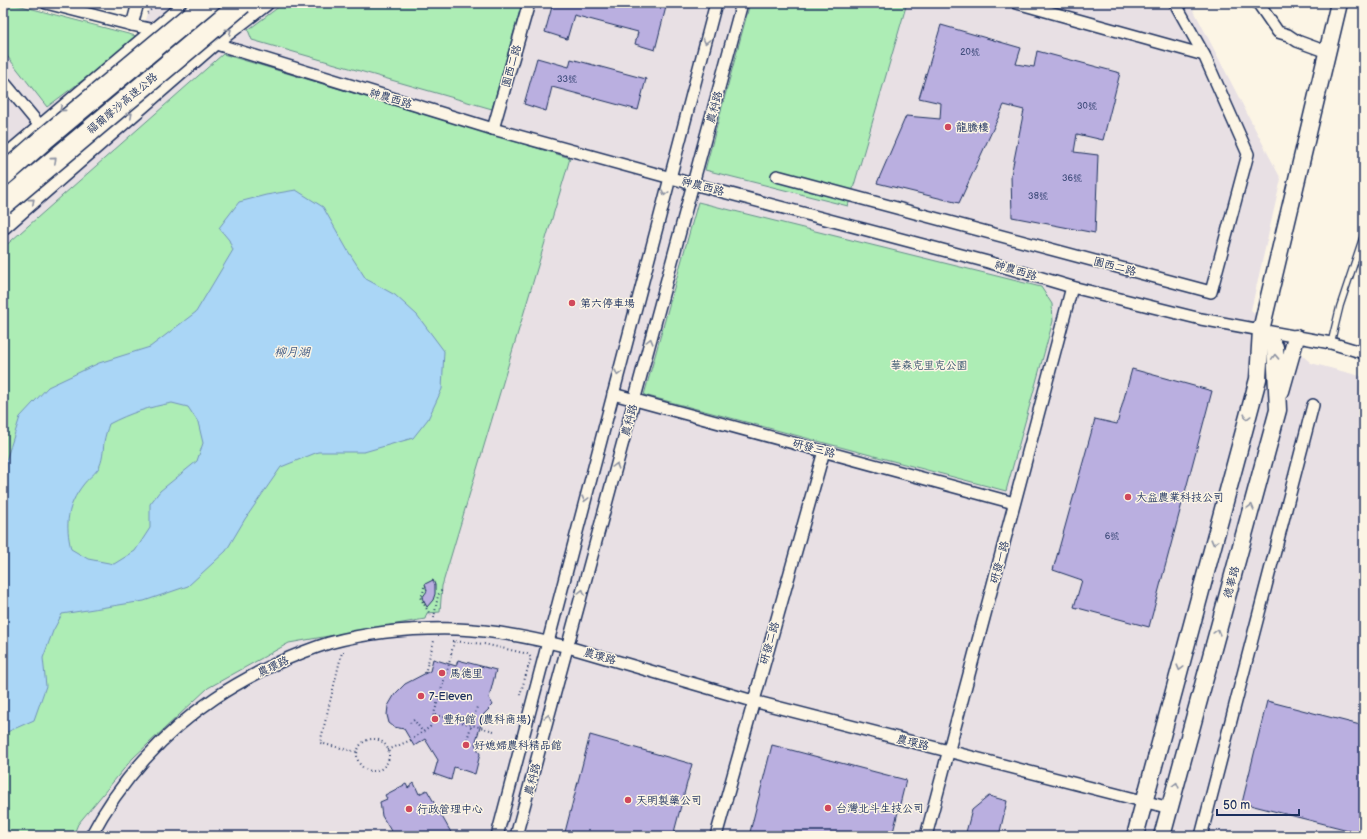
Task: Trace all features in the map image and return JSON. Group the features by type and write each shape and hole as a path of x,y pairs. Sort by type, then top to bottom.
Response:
{"highway":[{"name":"福爾摩沙高速公路","path":"3,175 207,3"},
{"name":"福爾摩沙高速公路","path":"3,204 242,3"}],"street":[{"name":"神農西路","path":"46,3 132,25 213,43 493,129 693,184 988,262 1072,287 1201,319 1296,338 1331,343 1364,353"},
{"path":"132,25 138,3"},
{"path":"3,160 188,3"},
{"path":"3,226 213,43 265,3"},
{"name":"園西二路","path":"493,129 529,3"},
{"name":"農科路","path":"497,836 669,177 716,3"},
{"name":"農科路","path":"516,836 742,3"},
{"path":"1017,3 1204,55"},
{"name":"園西二路","path":"777,176 1211,292 1248,154 1204,55 1176,3"},
{"path":"1258,3 1278,32 1288,35 1298,42 1327,52"},
{"path":"1135,836 1258,379 1261,330 1339,3"},
{"path":"3,81 41,127"},
{"name":"研發一路","path":"926,836 1072,287"},
{"name":"德華路","path":"1162,836 1278,410 1275,346 1261,330"},
{"path":"1277,404 1296,338"},
{"name":"研發三路","path":"613,394 1014,503"},
{"path":"1201,836 1313,405"},
{"name":"研發二路","path":"716,836 824,451"},
{"name":"農環路","path":"91,836 126,780 151,752 180,725 214,698 253,675 297,654 361,636 395,631 428,629 458,629 487,632 548,642 753,701 1170,808"}],"lane":[{"path":"1331,343 1340,306 1364,234"}],"path":[{"path":"424,587 423,594 420,597 431,618 434,618"},
{"path":"425,673 433,641 440,641"},
{"path":"447,641 484,644 528,654 531,658 520,695"},
{"path":"388,750 411,740 430,727 435,715 454,641"},
{"path":"349,651 342,652 320,743 357,752"},
{"path":"466,743 477,707"},
{"path":"435,715 494,731"},
{"path":"410,723 414,720 423,732"},
{"path":"374,738 384,742 388,750 389,757 384,766 375,771 369,771 360,765 357,752 360,745 364,741 374,738"}],"shaded area":[{"path":"3,3 10,3 140,37 150,3 1190,3 1281,179 1251,310 1311,363 1364,377 1364,836 3,836"}],"green space":[{"path":"3,3 10,3 140,37 47,107 7,56 3,55"},
{"path":"284,3 522,3 492,109 252,40 248,30"},
{"path":"750,3 907,3 848,206 705,170"},
{"path":"223,54 570,158 442,586 440,612 427,613 425,619 289,643 208,688 133,758 78,824 73,836 3,836 3,248"},
{"name":"華森克里克公園","path":"698,202 1041,287 1052,304 1053,321 1006,491 644,395"}],"water":[{"name":"柳月湖","path":"296,190 323,207 366,279 395,295 417,315 444,351 442,389 428,419 413,438 364,452 318,452 281,467 245,519 226,551 188,586 144,601 62,614 53,631 43,658 46,686 34,720 7,732 3,730 3,470 20,417 48,387 99,363 150,347 196,312 233,250 229,240 219,228 239,202 266,195","holes":["172,403 188,407 198,422 203,443 197,461 160,491 150,504 150,528 135,551 114,564 88,559 71,549 68,531 71,508 83,485 100,466 104,440 109,424 132,414"]}],"building":[{"path":"553,3 667,3 655,50 635,44 638,32 574,15 567,39 545,32"},
{"name":"龍騰樓","path":"941,25 1021,48 1016,64 1034,67 1037,51 1120,73 1103,140 1077,134 1074,152 1098,155 1095,233 1012,217 1011,175 1024,110 1004,105 959,203 877,183 906,116 940,119 941,103 919,98"},
{"path":"537,58 569,67 571,59 646,79 638,110 552,87 546,111 524,104"},
{"name":"大益農業科技公司","path":"1132,369 1212,391 1149,627 1074,607 1082,580 1053,570 1095,419 1117,424"},
{"path":"433,580 435,585 435,594 433,600 427,607 422,598 427,591 425,584"},
{"name":"豐和館 (農科商場)","path":"433,659 456,666 458,660 496,670 489,698 493,705 484,714 475,744 480,754 475,774 454,767 451,780 434,774 438,760 425,739 414,746 404,729 394,727 389,723 387,715 388,706 395,694 405,684 430,671"},
{"path":"1267,701 1364,726 1364,834 1242,803"},
{"name":"天明製藥公司","path":"590,735 692,764 673,836 564,836"},
{"name":"台灣北斗生技公司","path":"772,745 906,780 892,836 749,836"},
{"name":"行政管理中心","path":"414,783 419,794 427,790 453,836 394,836 382,816 380,802 387,799 385,795 406,784 408,788"},
{"path":"989,796 1007,801 999,836 965,836 972,810"}],"place":[{"name":"龍騰樓","path":"948,127"},
{"name":"第六停車場","path":"572,303"},
{"name":"大益農業科技公司","path":"1128,497"},
{"name":"馬德里","path":"442,673"},
{"name":"7-Eleven","path":"421,696"},
{"name":"豐和館 (農科商場)","path":"435,719"},
{"name":"好媳婦農科精品館","path":"466,745"},
{"name":"天明製藥公司","path":"628,800"},
{"name":"台灣北斗生技公司","path":"828,808"},
{"name":"行政管理中心","path":"409,809"}]}
